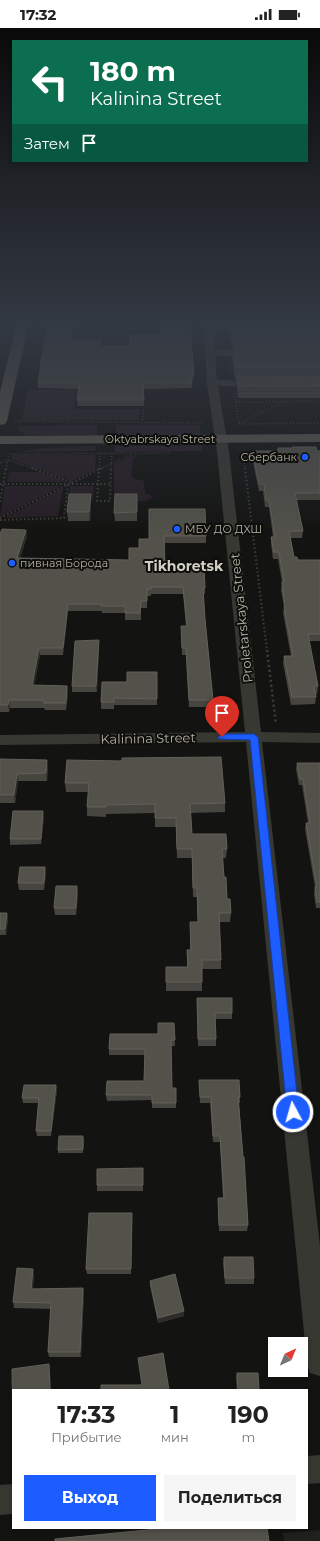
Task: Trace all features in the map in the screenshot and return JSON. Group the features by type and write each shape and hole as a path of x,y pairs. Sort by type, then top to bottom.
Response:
{"main road":[{"path":"0,421 6,397"},
{"name":"Oktyabrskaya Street","path":"0,440 320,438"}],"street":[{"name":"Proletarskaya Street","path":"214,397 254,737 320,1363"},
{"name":"Kalinina Street","path":"0,740 254,737 320,738"},
{"path":"308,1470 320,1469"},
{"path":"0,1500 12,1499"}],"path":[{"path":"284,401 238,424 320,423"},
{"path":"236,402 320,401"},
{"path":"143,410 143,422"},
{"path":"15,422 204,423"},
{"path":"243,451 277,727"},
{"path":"0,502 9,454 171,452"},
{"path":"100,453 97,501 110,501 112,453"},
{"path":"0,519 72,482 134,453"},
{"path":"0,463 8,460 72,482"},
{"path":"0,484 110,484"},
{"path":"0,519 64,518 68,484"}],"shaded area":[{"path":"27,397 75,397 74,409 139,409 139,420 22,420"},
{"path":"97,425 97,436 26,435 18,430 19,426"},
{"path":"116,425 200,425 201,435 116,435"},
{"path":"202,445 203,451 115,452 115,446"},
{"path":"96,446 95,451 17,452 43,448"},
{"path":"12,455 96,455 95,470 72,481 11,459"},
{"path":"133,455 137,455 133,458 131,475 134,479 144,481 145,493 154,497 145,501 114,502 114,464"},
{"path":"9,472 41,472 68,482 7,482"},
{"path":"5,486 62,486 0,517"},
{"path":"70,486 94,486 93,500 69,500"},
{"path":"63,488 58,516 4,518"},
{"path":"320,1530 320,1541 284,1541 283,1533"}],"building":[{"path":"77,397 144,397 144,400 77,400"},
{"path":"316,447 317,451 320,451 320,493 295,493 303,531 289,531 294,557 297,557 298,560 320,560 320,634 308,634 318,686 314,686 316,697 292,697 284,656 293,656 284,606 282,582 284,582 279,552 274,552 271,537 275,537 269,500 266,500 264,484 259,484 252,451 278,451 278,448"},
{"path":"69,494 91,494 89,512 67,512"},
{"path":"115,494 137,494 137,512 114,513"},
{"path":"149,509 205,509 206,536 164,536 165,567 204,567 205,588 203,588 205,619 213,700 189,700 186,648 182,648 181,626 187,626 183,587 151,587 151,589 147,589 147,601 141,601 140,613 125,613 125,606 68,604 63,648 39,648 32,685 67,686 66,703 44,703 44,700 9,700 8,705 0,705 0,534 2,529 26,530 17,558 129,560 129,548 139,548 139,539 149,539"},
{"path":"99,640 96,686 72,686 75,641"},
{"path":"127,672 157,672 157,699 114,698 114,702 101,702 102,682 127,682"},
{"path":"221,757 225,803 190,804 192,834 226,834 227,849 222,849 227,899 230,899 231,913 219,913 221,960 202,960 202,982 166,982 166,967 188,967 187,950 191,950 190,922 198,922 197,888 193,888 192,849 177,849 176,818 155,818 155,804 87,807 89,783 65,783 67,760 122,761 122,758"},
{"path":"0,759 47,760 46,773 17,774 14,795 0,795"},
{"path":"297,763 320,763 320,902 317,902 315,887 317,887 306,823 310,823 303,779 300,779"},
{"path":"13,811 43,811 41,839 10,839"},
{"path":"20,867 45,867 44,883 18,883"},
{"path":"56,886 77,886 76,908 54,908"},
{"path":"0,913 7,913 5,929 0,929"},
{"path":"197,998 232,998 232,1013 215,1013 216,1039 198,1039"},
{"path":"158,1023 174,1023 175,1040 171,1040 172,1088 176,1088 176,1103 152,1103 152,1095 106,1095 107,1081 144,1081 145,1049 109,1049 110,1034 158,1034"},
{"path":"199,1080 239,1080 240,1097 238,1097 244,1157 248,1225 219,1225 218,1198 224,1198 220,1136 213,1136 211,1097 200,1097"},
{"path":"24,1085 56,1085 51,1131 36,1131 39,1098 22,1098"},
{"path":"59,1136 83,1136 83,1149 58,1150"},
{"path":"143,1168 143,1185 97,1185 97,1169"},
{"path":"89,1213 132,1213 131,1269 86,1269"},
{"path":"224,1257 253,1257 254,1278 225,1278"},
{"path":"17,1268 33,1269 31,1289 83,1288 80,1352 48,1352 51,1303 13,1302"},
{"path":"175,1274 184,1311 158,1318 150,1281"},
{"path":"163,1353 169,1389 101,1389 101,1385 142,1385 138,1358"},
{"path":"49,1364 50,1389 12,1389 12,1369"},
{"path":"237,1373 258,1373 259,1389 238,1389"},
{"path":"157,1529 267,1529 269,1541 55,1541 55,1539"}],"place":[{"name":"Сбербанк","path":"305,457"},
{"name":"МБУ ДО ДХШ","path":"177,529"},
{"name":"пивная Борода","path":"12,563"}],"district":[{"name":"Tikhoretsk","path":"184,566"}],"route":[{"path":"222,737 254,737 293,1112"}]}
